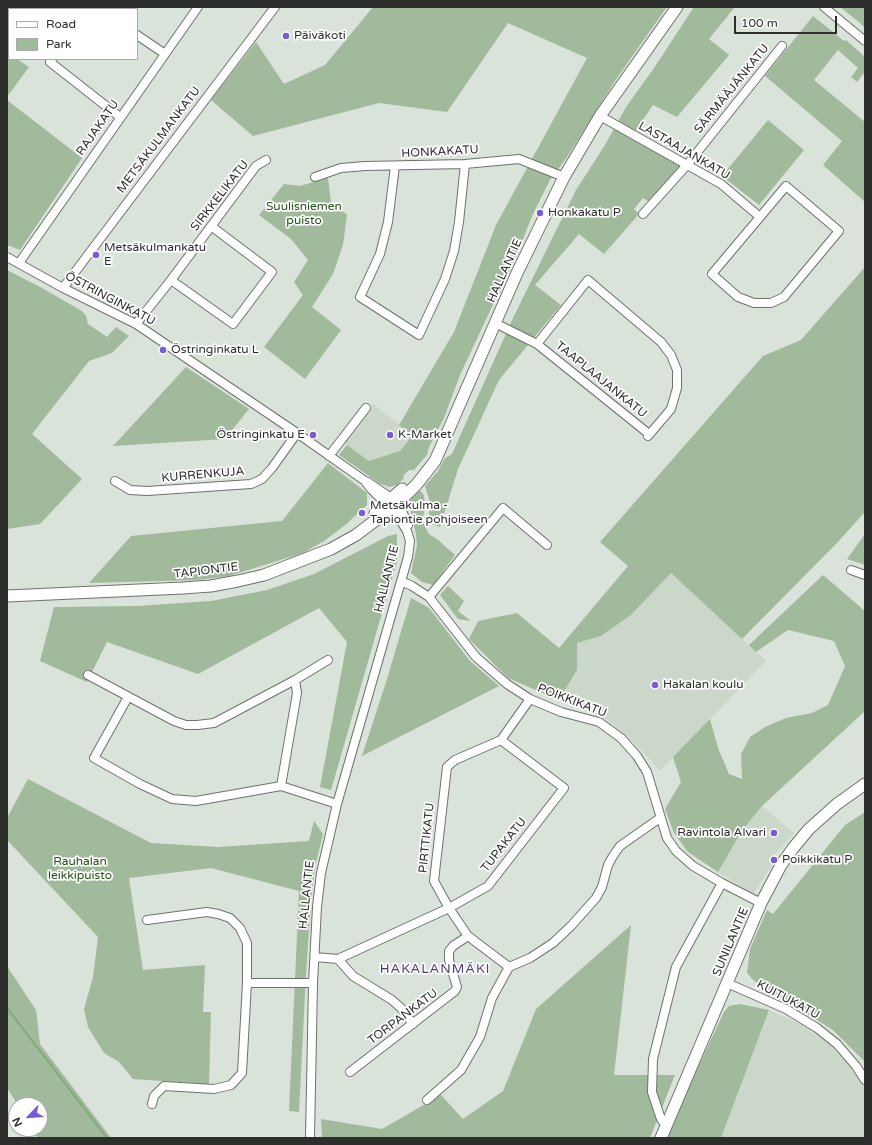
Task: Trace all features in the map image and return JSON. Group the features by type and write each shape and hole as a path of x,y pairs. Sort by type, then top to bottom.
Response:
{"street":[{"name":"RAJAKATU","path":"19,263 198,7"},
{"name":"METSÄKULMANKATU","path":"63,288 275,7"},
{"name":"HALLANTIE","path":"391,504 425,466 443,442 517,273 564,177 600,116 677,7"},
{"path":"824,7 865,41"},
{"path":"138,36 165,54"},
{"name":"SÄRMÄÄJÄNKATU","path":"644,214 687,165 782,46"},
{"path":"51,60 50,62 120,117"},
{"name":"LASTAAJANKATU","path":"600,116 721,184 760,217"},
{"name":"HONKAKATU","path":"314,177 341,168 365,166 464,164 519,158 564,177"},
{"name":"SIRKKELIKATU","path":"136,324 171,280 256,166 266,160"},
{"path":"395,166 388,222 380,254 360,297 418,336 445,279 454,251 459,222 464,164"},
{"path":"786,186 840,231 784,297 771,304 754,303 738,297 712,274 760,217 786,186"},
{"path":"171,280 233,324 272,272 211,226"},
{"name":"ÖSTRINGINKATU","path":"7,257 63,288 136,324 365,481"},
{"name":"TAAPLAAJANKATU","path":"496,323 538,344 648,435 671,409 677,388 677,370 671,355 661,342 588,280 538,344"},
{"path":"329,456 366,408"},
{"name":"KURRENKUJA","path":"115,481 130,490 147,491 250,484 262,479 272,468 297,433"},
{"name":"HALLANTIE","path":"310,1138 313,983 321,873 338,804 408,557 410,541 407,531 383,491 365,481"},
{"name":"TAPIONTIE","path":"7,596 211,586 238,582 264,575 321,553 391,504"},
{"path":"429,597 503,508 547,545"},
{"path":"851,570 865,575"},
{"name":"POIKKIKATU","path":"401,581 429,597 476,657 507,684 530,699 561,712 599,722 621,738 637,756 646,772 653,790 667,838 676,851 693,866 761,903"},
{"path":"88,675 174,721 186,725 197,726 214,723 295,680 328,660"},
{"path":"281,786 297,693 295,680"},
{"path":"128,697 94,758 140,784 172,799 196,802 281,786 338,804"},
{"path":"501,740 530,699"},
{"name":"TUPAKATU","path":"338,960 449,908 488,886 564,788 501,740"},
{"name":"PIRTTIKATU","path":"501,740 455,760 447,767 434,881 449,908 468,936 509,967"},
{"name":"SUNILANTIE","path":"661,1138 767,889 781,865 809,829 837,804 865,784"},
{"path":"427,1100 460,1070 480,1037 492,998 509,967 530,958 553,943 571,926 596,898 602,887 608,865 620,846 660,818"},
{"path":"666,1126 661,1119 652,1092 653,1059 676,967 722,883"},
{"path":"147,920 207,912 218,914 230,918 240,928 247,943 247,983 242,1073 231,1085 214,1089 164,1086 154,1096 152,1104"},
{"name":"TORPANKATU","path":"350,1072 455,991 457,987 449,960 449,951 453,946 468,936"},
{"path":"315,957 338,960 353,976 392,1000 401,1008 413,1024"},
{"name":"KUITUKATU","path":"727,982 786,1009 817,1028 836,1044 856,1066 865,1080"},
{"path":"247,983 313,983"}],"shaded area":[{"path":"373,404 413,435 400,451 369,461 343,442"},
{"name":"Hakalan koulu","path":"671,573 766,661 660,771 639,748 611,722 599,715 559,700 577,670 577,643 601,636 631,615"},
{"path":"762,806 794,833 775,854 771,867 753,894 718,872 741,832"},
{"path":"769,1010 802,1025 831,1046 852,1069 865,1088 865,1138 721,1138"}],"green space":[{"path":"373,7 667,7 617,78 565,160 550,180 460,375 444,418 429,447 427,455 414,470 409,470 403,476 404,478 397,485 389,487 379,483 339,455 347,445 369,461 400,451 413,435 399,425 454,332 496,225 587,58 508,23 447,112 379,103 253,136 211,100 256,42 284,84 325,65"},
{"path":"694,7 735,7 709,39 729,55 677,117 653,105 631,137 681,166 649,202 643,198 634,209 639,214 604,254 579,234 535,285 561,305 499,380 458,469 440,527 432,524 429,517 430,502 425,486 438,471 445,458 452,454 513,318 576,190 605,145 626,107 654,68"},
{"path":"840,7 865,7 865,28 860,23"},
{"path":"813,16 844,41 846,40 865,57 865,74 864,73 857,82 851,77 858,68 838,50 814,80 865,122 865,202 823,165 842,141 765,76"},
{"path":"7,53 8,60 18,60 29,67 7,97"},
{"path":"7,100 82,158 20,250 7,245"},
{"path":"768,120 804,150 759,205 722,176"},
{"name":"Suulisniemen puisto","path":"328,178 331,202 347,215 343,245 333,274 312,307 341,330 305,379 264,347 303,295 294,282 308,260 291,239 259,215 284,184 300,186"},
{"path":"865,267 865,512 836,544 742,639 671,573 631,615 601,636 577,643 577,670 559,700 508,678 469,639 478,621 517,613 559,648 628,566 600,542 763,356 801,340"},
{"path":"7,270 82,311 86,316 88,324 107,337 116,327 129,336 112,353 89,361 32,434 82,479 40,524 7,529"},
{"path":"186,367 249,409 225,439 113,446"},
{"path":"328,463 367,493 367,505 344,526 324,541 303,553 229,576 197,580 89,583 131,536 282,521"},
{"path":"419,489 424,495 425,508 422,521 429,534 455,555 433,585 422,582 411,573 417,545 409,504 412,497"},
{"path":"397,534 397,561 331,790 320,787 347,642 319,608 198,674 107,642 87,682 40,661 54,607 137,606 211,601 267,590 314,574 388,536"},
{"path":"865,534 865,565 847,559"},
{"path":"823,575 865,611 865,711 762,806 741,832 718,872 688,852 674,833 665,809 681,782 673,757 710,719 718,748 729,774 742,779 741,754 750,737 765,727 786,718 812,713 828,705 845,666 834,641 788,630 756,652 749,645"},
{"path":"448,586 464,601 458,611 471,621 458,619 440,595"},
{"path":"411,598 429,608 470,661 499,686 362,756 387,679"},
{"name":"Rauhalan leikkipuisto","path":"28,779 151,843 218,847 309,841 314,821 323,834 315,867 311,900 299,1112 289,1111 299,891 211,868 129,878 143,970 205,965 203,1012 211,1012 209,1084 133,1079 119,1062 104,1053 88,1027 84,1009 93,977 98,937 7,840 7,818"},
{"path":"865,812 865,1062 833,1030 753,980 747,973 750,949 767,910 773,914 845,825"},
{"path":"631,925 614,1075 675,1075 650,1138 322,1138 321,1119 382,1129 441,1095 463,1119 503,1091 536,1009"},
{"path":"7,966 36,1010 40,1044 111,1138 38,1138 37,1137 48,1137 48,1097 13,1097 7,1088"},
{"path":"740,1004 769,1010 721,1138 667,1138 681,1103 724,1012 729,1006"}],"waterway":[{"path":"7,1008 107,1138"}],"place":[{"name":"Päiväkoti","path":"286,36"},
{"name":"Honkakatu P","path":"540,213"},
{"name":"Metsäkulmankatu E","path":"96,255"},
{"name":"Östringinkatu L","path":"163,350"},
{"name":"Östringinkatu E","path":"313,435"},
{"name":"K-Market","path":"390,435"},
{"name":"Metsäkulma - Tapiontie pohjoiseen","path":"362,513"},
{"name":"Hakalan koulu","path":"655,685"},
{"name":"Ravintola Alvari","path":"774,833"},
{"name":"Poikkikatu P","path":"774,860"}],"district":[{"name":"HAKALANMÄKI","path":"435,970"}]}
